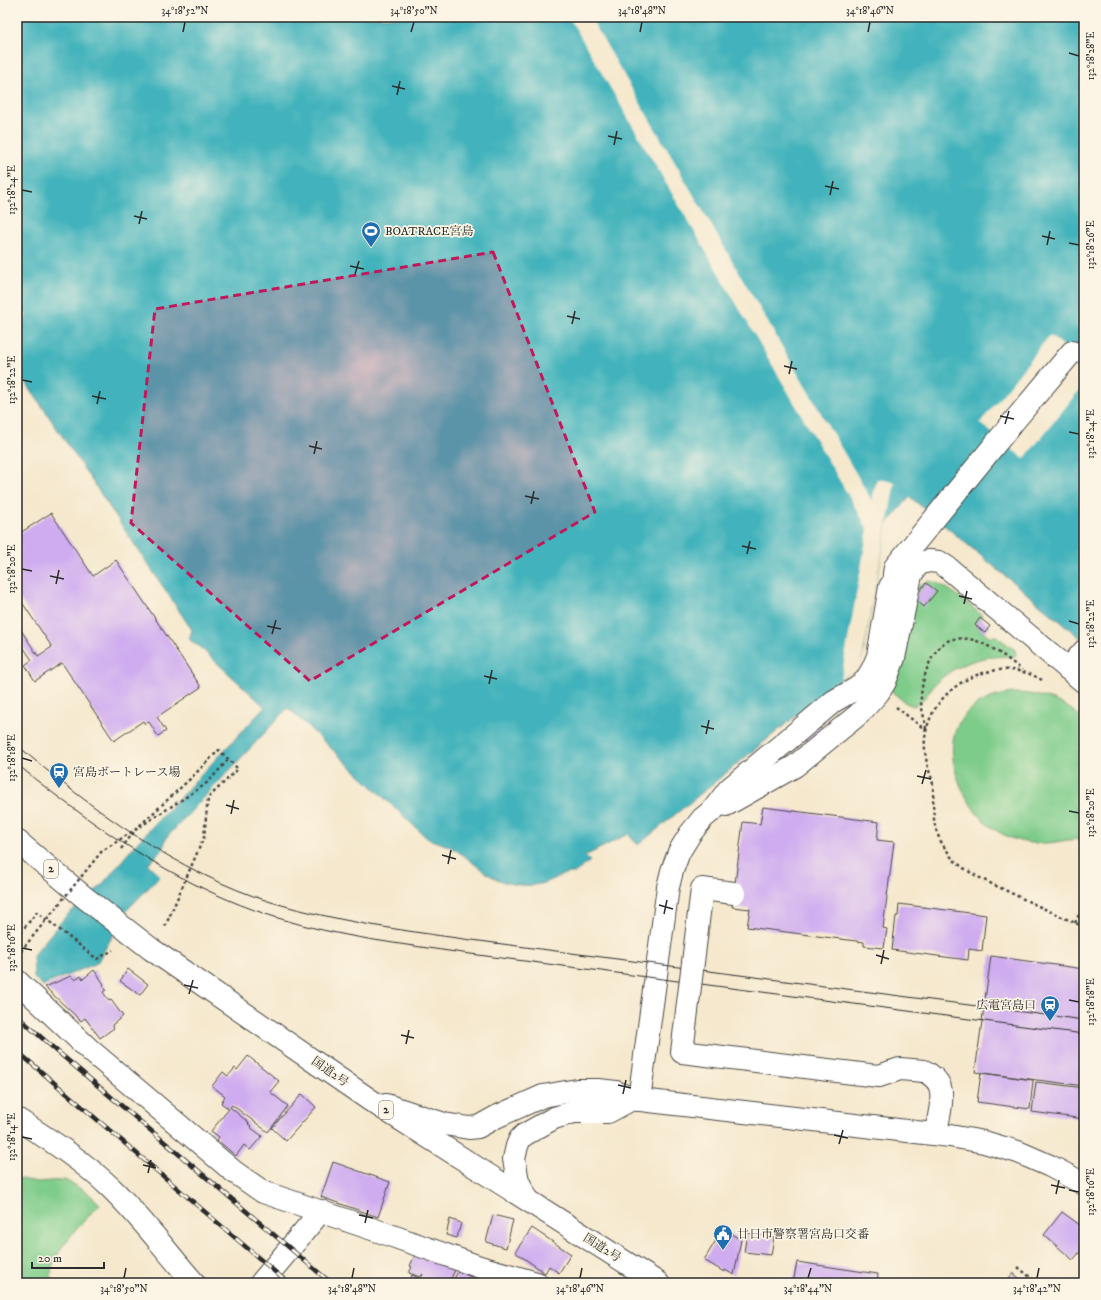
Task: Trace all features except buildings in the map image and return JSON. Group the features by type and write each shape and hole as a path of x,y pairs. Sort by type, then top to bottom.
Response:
{"main road":[{"path":"636,1100 668,887 679,852 690,834 713,810 729,789 834,701 857,688 866,680 878,656 895,567 1072,352"},
{"path":"890,587 899,573 909,566 929,561 939,562 1076,675 1084,651"},
{"path":"713,810 739,798 795,766 859,714 878,693 885,682 894,658 911,575 919,563"},
{"name":"国道2号","path":"17,841 84,898 151,949 370,1100 658,1283"},
{"path":"734,892 702,889 682,1052 879,1076 900,1069 924,1071 934,1078 940,1086 941,1104 935,1134"},
{"path":"17,981 91,1051 233,1171 263,1192 480,1267 537,1283"},
{"path":"370,1100 444,1124 469,1128 478,1127 496,1117 543,1096 577,1090 616,1092 636,1100 935,1134 967,1139 1018,1152 1050,1166 1084,1184"},
{"path":"528,1200 518,1181 514,1159 517,1146 520,1139 524,1135 554,1118 574,1112 608,1112 636,1100"},
{"path":"17,1119 62,1148 110,1187 132,1210 194,1283"},
{"path":"261,1283 321,1212"}],"path":[{"path":"927,731 921,701 924,678 933,656 943,644 956,638 970,639 978,642 1005,656 1023,671 1046,682"},
{"path":"1023,671 989,672 974,676 960,683 948,693 937,706 927,731 925,745 926,758 933,784 934,822 940,842 955,861 984,880 1084,927"},
{"path":"878,693 927,731"},
{"path":"121,849 137,828 219,750 238,769 208,798 204,837 162,933"},
{"path":"17,956 102,851 200,788 208,782 228,760"},
{"path":"133,826 137,828"},
{"path":"1075,923 1084,904"},
{"path":"17,937 37,912 97,959 114,949"},
{"path":"1018,1267 1037,1283"}],"highlighted area":[{"path":"493,252 595,512 310,681 131,523 155,309"}],"green space":[{"path":"930,581 937,583 951,591 982,615 975,625 989,636 996,636 1015,650 1016,654 1014,657 1003,656 981,659 951,671 934,685 920,703 913,706 906,703 891,691 919,586"},
{"path":"1013,693 1023,693 1051,699 1076,713 1084,720 1084,838 1044,843 1028,843 1004,835 989,826 978,815 964,793 957,775 953,757 953,741 957,727 965,715 977,705 993,697"},
{"path":"17,1178 37,1182 65,1180 88,1193 100,1204 70,1237 57,1256 52,1266 51,1274 54,1283 17,1283"}],"water":[{"name":"BOATRACE宮島","path":"17,17 1084,17 1084,641 910,497 887,524 863,654 857,666 638,845 628,834 585,856 590,861 575,873 564,874 544,883 523,885 500,880 484,872 454,849 428,839 288,708 166,838 163,849 148,864 160,876 128,909 97,963 42,986 34,978 33,955 66,916 100,887 135,845 265,707 189,639 192,630 25,381 17,386 17,337 27,315 17,299"}],"pier":[{"path":"569,17 590,17 872,501 877,479 895,482 863,654 859,664 852,672 841,679 868,529"},
{"path":"1050,335 1084,362 1084,384 1024,459 980,423"}],"ferry route":[{"path":"1078,344 1084,336"}],"tram line":[{"path":"17,745 45,769 105,815 169,856 236,890 295,909 367,924 440,936 1084,1020"},
{"path":"17,764 91,821 158,864 228,900 301,925 370,939 463,953 1084,1034"}],"railway":[{"path":"17,1016 331,1283"},
{"path":"17,1051 288,1283"}],"place":[{"name":"BOATRACE宮島","path":"371,248"},
{"name":"宮島ボートレース場","path":"59,789"},
{"name":"広電宮島口","path":"1050,1022"},
{"name":"廿日市警察署宮島口交番","path":"723,1251"}]}
